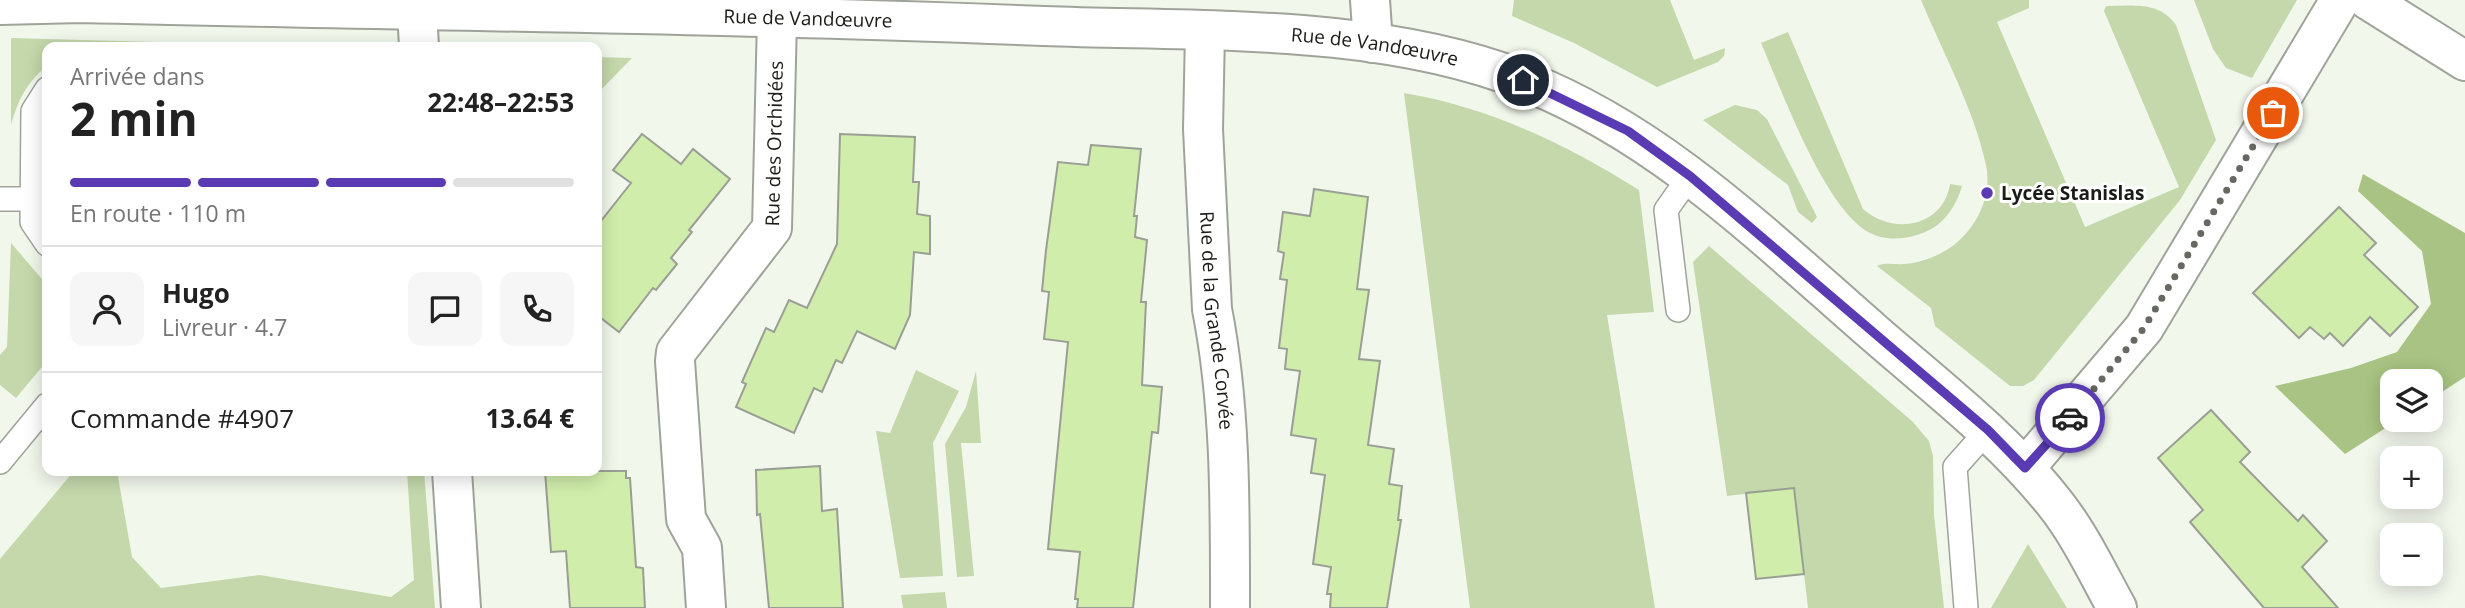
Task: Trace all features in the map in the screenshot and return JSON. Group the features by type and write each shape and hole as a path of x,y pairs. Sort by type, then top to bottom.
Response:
{"street":[{"path":"1370,0 1373,43"},
{"path":"2025,468 2144,328 2340,0"},
{"path":"2368,0 2465,61"},
{"name":"Rue de Vandœuvre","path":"0,5 81,3 418,29 777,19 1205,32 1373,43 1425,50 1523,80 1628,131 1690,176 1988,430 2025,468 2069,524 2117,608"},
{"name":"Rue des Orchidées","path":"706,608 702,548 686,519 676,352 772,228 777,19"},
{"name":"Rue de la Grande Corvée","path":"1205,32 1203,129 1212,309 1218,338 1229,472 1230,608"},
{"path":"452,476 461,608"}],"lane":[{"path":"42,97 33,111 32,222 42,237"},
{"path":"1678,310 1666,210 1690,176"},
{"path":"0,199 33,199"},
{"path":"0,462 42,411"},
{"path":"1966,608 1955,467 1988,430"}],"green space":[{"path":"1514,0 1670,0 1694,60 1725,48 1724,56 1718,62 1657,87 1574,43 1512,16"},
{"path":"1921,0 2029,0 2029,8 1997,22 2085,227 2179,187 2104,11 2106,6 2154,8 2176,25 2216,140 2180,200 2034,380 2023,386 2010,386 1935,326 1931,308 1877,266 1915,263 1947,250 1968,231 1986,193 1986,165 1974,123"},
{"path":"2194,0 2297,0 2252,78 2226,68 2213,49"},
{"path":"1788,32 1863,209 1888,222 1915,223 1938,210 1950,184 1962,186 1951,210 1934,228 1911,237 1881,237 1870,233 1853,220 1837,200 1806,147 1761,43"},
{"path":"11,38 154,42 42,42 42,71 24,92 11,125"},
{"path":"602,57 632,58 602,89"},
{"path":"1404,93 1436,99 1497,118 1555,143 1639,190 1654,312 1607,315 1655,608 1470,608"},
{"path":"1735,105 1757,110 1767,119 1817,217 1812,223 1798,212 1788,185 1703,120"},
{"path":"2363,174 2465,233 2465,377 2443,391 2443,369 2380,369 2380,432 2345,454 2275,386 2351,368 2397,352 2431,304 2422,251 2358,191"},
{"path":"11,243 42,279 42,367 16,398 0,385 0,355 7,347"},
{"path":"1709,246 1913,422 1929,441 1933,456 1934,515 1944,608 1808,608 1794,488 1727,496 1693,262"},
{"path":"916,370 959,391 933,443 943,576 900,578 876,431 890,433"},
{"path":"976,371 981,443 961,443 974,576 957,577 945,444 966,407"},
{"path":"70,476 118,476 132,557 161,588 260,575 391,597 414,580 407,476 424,476 435,608 0,608 0,559"},
{"path":"2028,544 2067,608 1991,608"},
{"path":"945,592 947,608 903,608 901,595"}],"building":[{"path":"642,134 681,164 693,149 730,179 689,230 692,232 671,258 677,264 656,290 653,288 619,332 602,319 602,220 631,183 613,170"},
{"path":"840,134 915,137 913,182 919,182 917,214 930,216 930,254 914,252 910,315 895,349 857,331 842,363 836,360 822,392 814,388 794,433 736,407 746,384 742,382 766,328 774,332 789,300 807,308 837,244"},
{"path":"1091,145 1141,149 1134,216 1137,216 1135,237 1147,240 1141,302 1146,302 1142,385 1162,387 1158,433 1152,432 1133,608 1077,608 1078,599 1075,599 1080,552 1048,549 1068,342 1044,339 1049,292 1042,291 1046,250 1058,162 1088,165"},
{"path":"1314,189 1368,197 1357,289 1369,290 1359,359 1380,361 1368,445 1394,449 1389,484 1402,486 1398,520 1401,520 1387,608 1330,608 1331,594 1327,594 1331,567 1313,564 1325,475 1311,473 1316,439 1291,435 1300,371 1285,369 1287,349 1279,348 1287,280 1280,279 1284,253 1278,251 1283,212 1310,216"},
{"path":"2339,207 2376,243 2364,255 2418,307 2390,336 2370,317 2343,346 2330,333 2324,339 2310,327 2299,338 2253,293"},
{"path":"2211,410 2250,452 2240,462 2298,521 2303,515 2327,541 2302,567 2338,608 2264,608 2190,522 2203,510 2158,458"},
{"path":"820,466 822,511 837,509 843,608 769,608 760,514 757,515 756,470"},
{"path":"602,471 626,471 626,478 630,478 636,567 643,568 645,608 570,608 566,551 551,552 545,476 602,476"},
{"path":"1794,488 1804,574 1756,579 1746,493"}],"way so far":[{"path":"2070,418 2144,328 2273,113"}],"place":[{"name":"Lycée Stanislas","path":"1987,193"}],"route":[{"path":"1523,80 1628,131 1690,176 1759,232 1988,430 2025,468 2070,418"}]}
